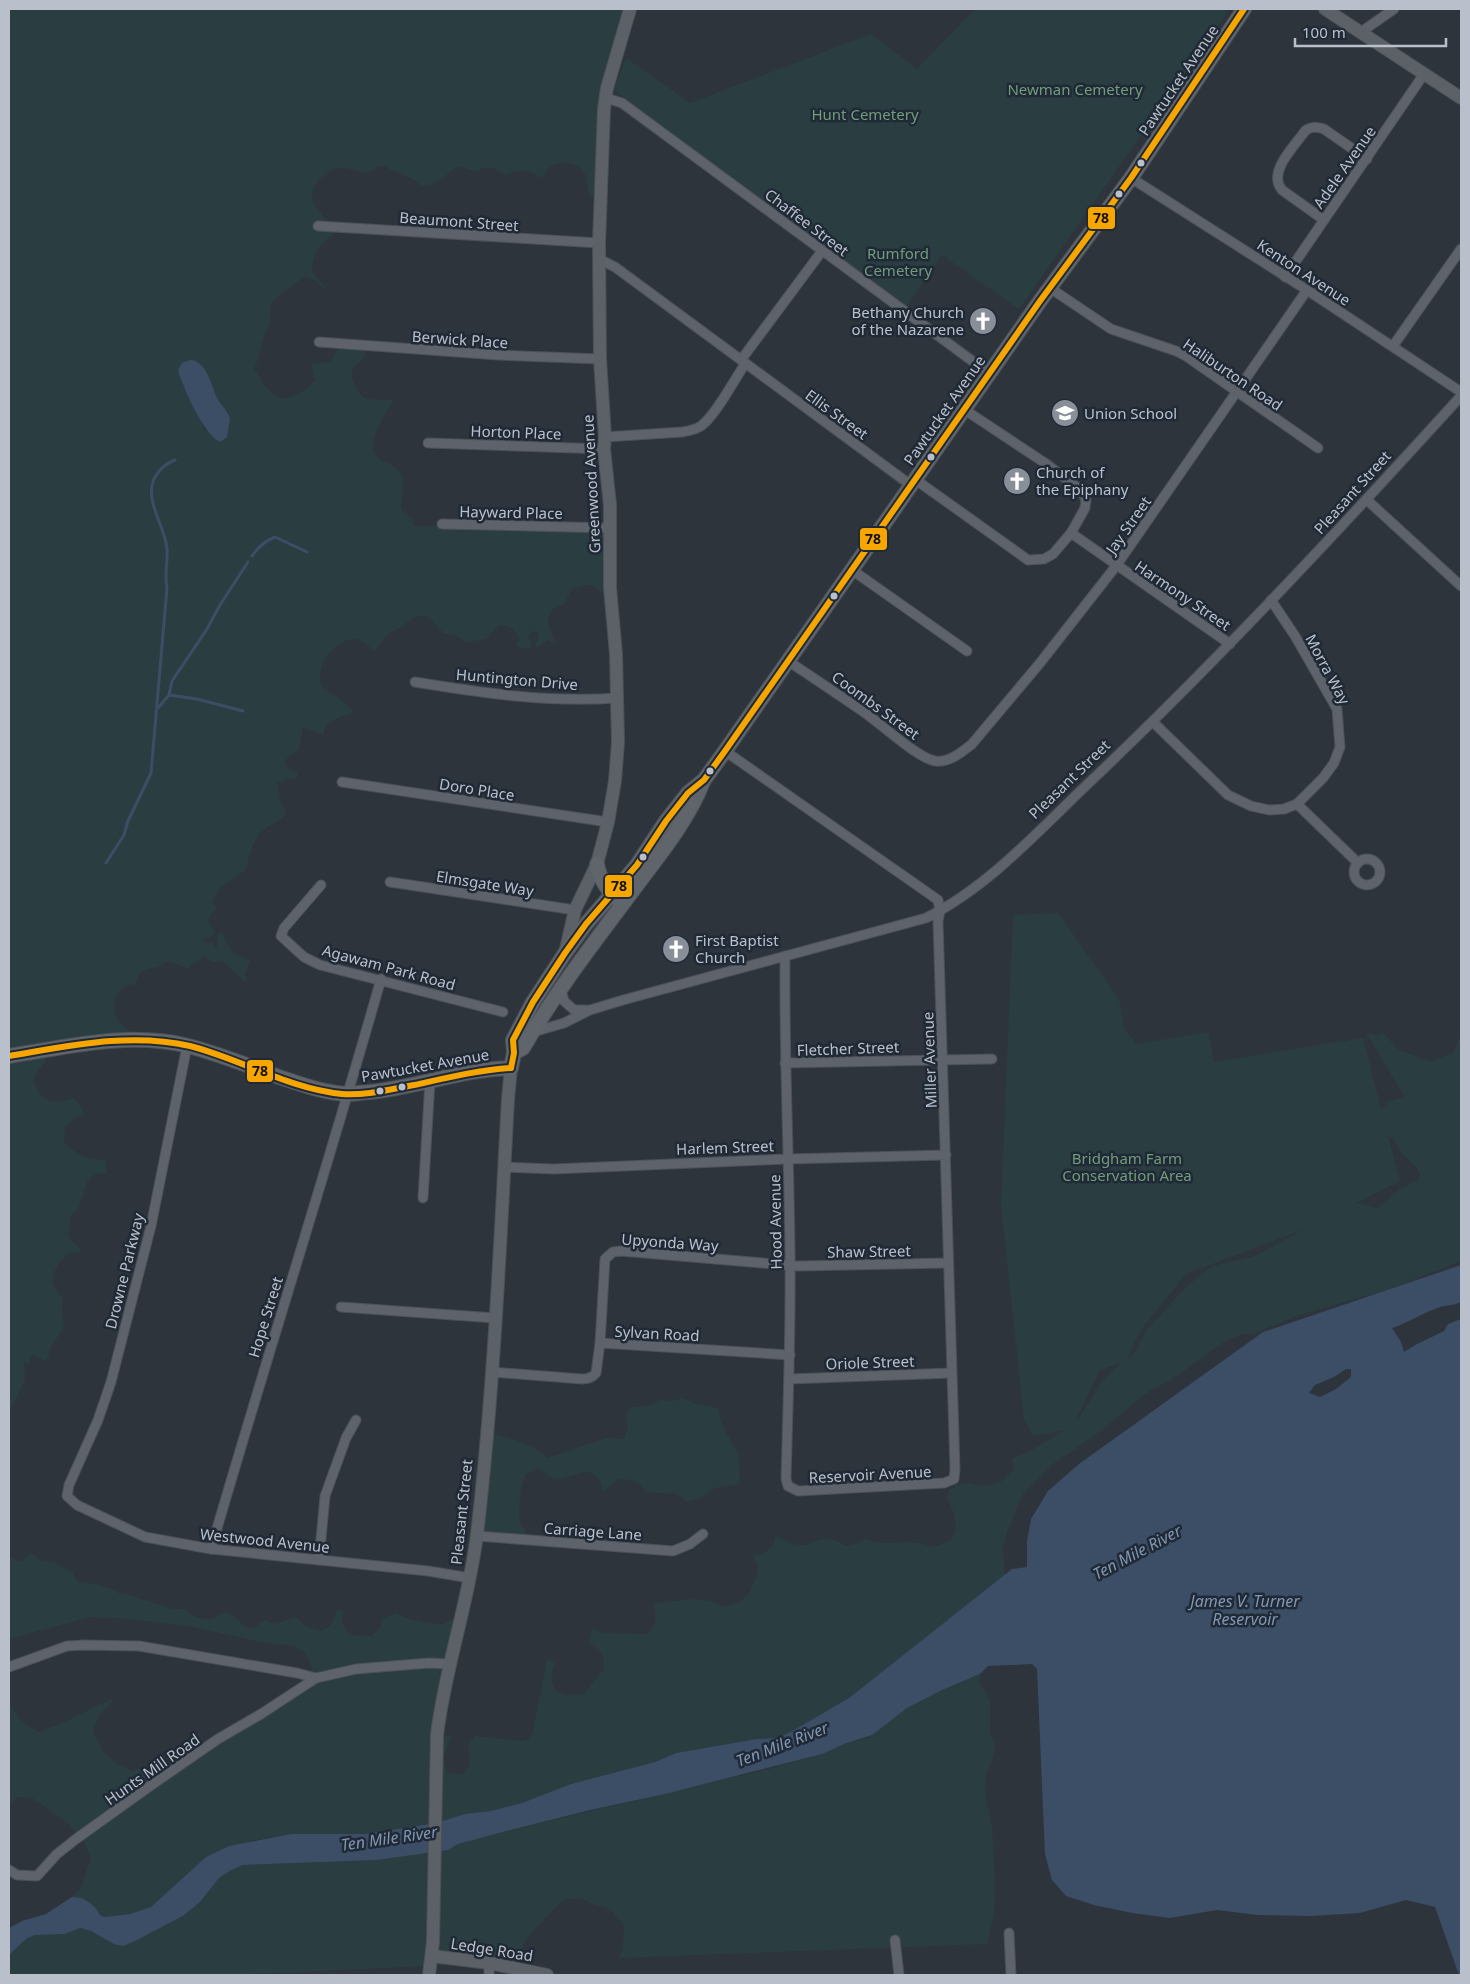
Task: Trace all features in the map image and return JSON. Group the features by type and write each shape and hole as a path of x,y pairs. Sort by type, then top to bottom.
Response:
{"main road":[{"name":"Greenwood Avenue","path":"565,953 575,910 597,864 608,822 615,781 618,742 616,654 610,588 610,505 600,359 599,243 606,98 630,9"},
{"name":"Pawtucket Avenue","path":"514,1053 523,1048 561,990 666,821 688,793 704,780 725,752 1050,288 1131,178 1244,9"},
{"path":"1325,9 1460,96"},
{"path":"597,864 600,878 618,900"},
{"name":"Pawtucket Avenue","path":"9,1056 117,1039 157,1041 187,1046 308,1087 348,1094 383,1090 487,1068 512,1068 513,1040 533,1002 586,924 618,900"},
{"name":"Pleasant Street","path":"429,1975 432,1956 437,1735 449,1664 470,1578 477,1536 492,1372 512,1068"},
{"name":"Ledge Road","path":"432,1956 489,1969 547,1975"}],"street":[{"path":"1361,32 1394,9"},
{"name":"Adele Avenue","path":"1285,276 1424,74"},
{"name":"Chaffee Street","path":"606,98 622,103 990,374"},
{"path":"1324,220 1282,190 1278,184 1279,169 1300,139 1309,128 1324,129 1367,159"},
{"name":"Kenton Avenue","path":"1131,178 1393,346 1461,394"},
{"name":"Beaumont Street","path":"318,226 599,243"},
{"path":"1393,346 1461,249"},
{"name":"Horton Place","path":"428,443 605,443 682,432 701,426 709,418 743,362 822,251"},
{"name":"Ellis Street","path":"599,259 615,267 743,362 914,483 1028,560 1044,559 1053,554 1071,534 1085,508 1086,500 1082,491 965,410"},
{"name":"Haliburton Road","path":"1050,288 1111,329 1176,351 1318,448"},
{"name":"Jay Street","path":"951,758 972,744 1040,663 1116,566 1307,290"},
{"name":"Berwick Place","path":"319,342 498,355 600,359"},
{"name":"Pleasant Street","path":"532,1032 564,1023 590,1010 926,918 950,905 998,867 1153,722 1326,545 1461,394"},
{"path":"1367,500 1461,586"},
{"name":"Hayward Place","path":"442,524 610,528"},
{"name":"Harmony Street","path":"1071,534 1230,644"},
{"path":"852,570 966,651"},
{"name":"Morra Way","path":"1271,600 1295,636 1337,710 1340,747 1334,763 1323,778 1298,804"},
{"name":"Coombs Street","path":"788,661 868,715 924,756 935,761 951,758"},
{"name":"Huntington Drive","path":"414,682 492,694 547,698 617,698"},
{"path":"1153,722 1228,795 1251,806 1269,810 1284,809 1298,804 1358,863"},
{"path":"725,752 938,900 940,911"},
{"name":"Doro Place","path":"342,782 608,822"},
{"name":"Elmsgate Way","path":"390,882 575,910"},
{"name":"Agawam Park Road","path":"321,885 284,928 281,936 304,957 320,965 381,979 503,1012"},
{"name":"Miller Avenue","path":"940,911 938,921 954,1480"},
{"name":"Hood Avenue","path":"784,956 790,1264 790,1355 786,1479 788,1486"},
{"name":"Hope Street","path":"211,1549 280,1312 317,1200 381,979"},
{"path":"561,990 564,1001 574,1010 590,1010"},
{"name":"Drowne Parkway","path":"67,1496 69,1485 98,1420 110,1382 151,1226 187,1046"},
{"name":"Fletcher Street","path":"785,1064 992,1059"},
{"path":"423,1198 430,1081"},
{"name":"Harlem Street","path":"504,1167 554,1169 788,1159 946,1155"},
{"name":"Upyonda Way","path":"600,1343 605,1259 613,1252 790,1264"},
{"name":"Shaw Street","path":"790,1264 798,1266 948,1263"},
{"path":"340,1307 495,1318"},
{"name":"Sylvan Road","path":"492,1372 588,1379 596,1373 600,1343 790,1355"},
{"name":"Oriole Street","path":"789,1379 952,1373"},
{"path":"319,1560 326,1496 346,1438 356,1420"},
{"name":"Reservoir Avenue","path":"788,1486 798,1491 944,1483 954,1480"},
{"name":"Westwood Avenue","path":"67,1496 77,1505 145,1537 211,1549 428,1571 470,1578"},
{"name":"Carriage Lane","path":"477,1536 673,1551 690,1544 703,1534"},
{"name":"Hunts Mill Road","path":"9,1667 67,1646 139,1646 297,1673 316,1678"},
{"name":"Hunts Mill Road","path":"9,1870 17,1875 36,1876 57,1854 76,1839 158,1780 218,1739 316,1678 356,1669 429,1663 449,1664"},
{"path":"1009,1933 1011,1975"},
{"path":"895,1940 899,1975"}],"green space":[{"path":"9,9 627,9 618,45 599,195 590,195 586,177 581,168 568,163 559,163 551,166 542,178 524,171 516,171 506,175 490,168 483,168 475,172 461,167 452,170 435,183 422,186 408,176 383,166 368,172 344,168 330,170 316,183 312,194 315,205 328,221 329,228 333,230 332,236 322,243 312,264 313,272 317,279 326,287 324,288 312,279 305,277 273,301 270,309 271,321 265,333 254,369 270,392 281,398 288,398 302,392 315,380 311,364 330,362 340,346 365,349 365,356 352,371 352,379 359,393 364,398 392,400 375,434 374,450 377,457 401,474 404,485 401,508 405,514 413,519 414,526 607,532 605,593 602,593 593,585 579,586 569,593 566,603 553,609 548,617 556,644 548,640 537,648 535,644 539,638 537,632 532,631 528,636 532,647 526,649 518,647 519,638 515,632 509,627 499,625 486,639 466,642 456,635 443,633 430,618 425,616 414,617 400,628 389,633 374,651 362,641 354,639 338,645 325,659 320,676 322,687 339,698 354,712 330,722 323,735 303,727 299,749 288,757 285,762 288,768 298,774 295,780 287,778 281,783 277,782 281,802 286,814 262,831 255,840 247,868 219,890 212,903 218,909 209,917 209,922 216,932 210,937 205,938 204,942 213,942 214,948 217,947 218,934 222,932 232,950 245,959 250,960 245,975 247,982 223,961 213,962 203,957 187,968 168,961 158,967 143,971 135,984 125,986 116,995 116,1015 120,1023 128,1030 127,1041 45,1053 46,1060 33,1081 40,1093 49,1100 60,1102 73,1098 82,1108 84,1115 74,1118 65,1127 64,1142 82,1156 105,1160 107,1173 95,1174 87,1182 79,1207 71,1216 68,1236 82,1252 73,1252 63,1258 53,1276 53,1285 63,1298 64,1328 50,1348 48,1358 44,1361 33,1355 29,1359 29,1363 24,1363 25,1380 9,1413","holes":["202,366 217,399 228,413 205,430 182,384"]},
{"path":"975,9 1228,9 1019,309 942,255 906,307 614,90 626,58 690,103 871,34 917,69"},
{"name":"Bridgham Farm Conservation Area","path":"1058,913 1119,999 1124,1029 1137,1044 1208,1032 1214,1062 1363,1038 1381,1110 1389,1101 1405,1097 1366,1033 1376,1035 1383,1033 1399,1050 1432,1062 1454,1052 1461,1033 1461,1261 1387,1290 1296,1316 1254,1334 1242,1334 1225,1341 1171,1380 1149,1391 1098,1433 1053,1464 1023,1494 1007,1532 1003,1547 1005,1575 849,1698 787,1734 776,1738 757,1739 676,1753 655,1762 571,1784 522,1803 491,1811 465,1814 435,1823 364,1834 291,1834 250,1841 177,1885 151,1907 130,1914 105,1917 77,1897 72,1897 81,1887 91,1858 85,1843 68,1823 32,1798 17,1797 9,1805 9,1703 24,1723 39,1732 111,1699 113,1701 99,1715 93,1731 103,1751 124,1768 132,1771 141,1768 160,1777 309,1677 312,1668 305,1652 294,1646 261,1642 189,1626 129,1619 90,1617 9,1639 9,1557 17,1561 23,1560 31,1553 42,1561 53,1562 72,1572 78,1582 103,1586 119,1593 173,1609 185,1609 192,1615 211,1620 225,1612 235,1617 247,1628 253,1628 265,1620 275,1624 296,1617 307,1627 322,1631 332,1623 336,1611 341,1610 343,1613 343,1625 350,1635 372,1636 380,1628 382,1619 396,1613 413,1620 444,1624 454,1617 460,1618 436,1736 451,1736 443,1758 447,1773 462,1775 470,1765 468,1745 475,1736 522,1741 527,1740 532,1735 547,1660 555,1662 552,1679 556,1690 567,1695 584,1694 604,1669 601,1653 589,1642 592,1629 603,1633 646,1634 653,1628 656,1617 654,1604 656,1603 693,1599 711,1601 725,1607 740,1602 750,1592 758,1572 758,1567 752,1555 769,1550 776,1535 787,1542 800,1545 809,1544 821,1539 834,1540 849,1546 865,1539 881,1543 915,1543 932,1547 943,1544 953,1537 955,1527 953,1512 947,1499 949,1490 957,1485 967,1483 981,1486 1002,1481 1013,1470 1013,1458 1029,1452 1065,1430 1033,1436 1024,1419 1001,1206 1013,915","holes":["1388,1136 1418,1170 1420,1173 1419,1180 1400,1189 1378,1208 1356,1203 1400,1181","1304,1229 1255,1256 1208,1269 1185,1288 1145,1332 1136,1351 1127,1359 1140,1331 1186,1274","1121,1363 1100,1384 1076,1420 1100,1370"]},
{"path":"683,1398 693,1403 718,1408 722,1425 739,1456 740,1484 719,1487 709,1491 701,1498 687,1502 677,1494 646,1492 640,1484 630,1480 616,1480 603,1491 601,1482 592,1473 587,1472 556,1478 537,1469 526,1475 521,1488 519,1519 527,1533 524,1541 484,1537 478,1512 489,1434 520,1442 548,1458 606,1438 624,1439 628,1427 626,1414 631,1407 650,1406 660,1400 673,1401"},
{"path":"980,1674 979,1684 986,1692 990,1702 990,1733 995,1745 986,1776 985,1794 992,1826 995,1886 994,1913 987,1944 619,1958 623,1948 624,1925 605,1906 595,1905 581,1898 563,1900 535,1929 521,1950 521,1962 226,1975 9,1975 9,1955 26,1939 35,1935 65,1934 80,1928 91,1931 114,1944 133,1942 183,1916 200,1902 219,1878 231,1869 243,1865 377,1860 432,1853 448,1850 458,1844 514,1829 769,1769 867,1738 907,1708 942,1690"}],"water":[{"path":"191,360 205,369 217,398 230,418 227,437 220,442 214,438 201,421 189,399 178,370 182,363"},
{"name":"James V. Turner Reservoir","path":"1461,1265 1461,1302 1438,1308 1392,1328 1401,1342 1404,1352 1444,1331 1448,1324 1461,1319 1461,1975 1459,1975 1435,1907 1406,1900 1360,1913 1311,1916 1258,1915 1217,1910 1170,1918 1094,1905 1066,1896 1052,1880 1045,1854 1037,1669 1032,1664 988,1666 980,1674 942,1690 907,1708 872,1735 844,1744 822,1754 665,1794 514,1829 458,1844 448,1850 377,1860 243,1865 219,1878 200,1902 183,1916 123,1946 114,1944 91,1931 80,1928 65,1934 35,1935 26,1939 9,1955 9,1928 22,1921 46,1914 72,1897 81,1898 89,1902 100,1915 105,1917 130,1914 151,1907 206,1857 229,1846 291,1834 364,1834 436,1823 465,1814 491,1811 522,1803 571,1784 655,1762 676,1753 757,1739 776,1738 787,1734 849,1698 1012,1569 1027,1567 1027,1541 1031,1519 1048,1491 1079,1464 1263,1332","holes":["1346,1369 1351,1369 1351,1377 1336,1389 1320,1397 1309,1393 1315,1385 1334,1377"]}],"waterway":[{"path":"106,863 124,835 128,821 151,773 167,588 167,549 153,504 152,486 155,477 161,469 175,460"},
{"path":"252,556 268,540 275,537 307,552"},
{"path":"158,708 169,695 172,681 207,629 248,562"},
{"path":"169,695 197,699 243,711"}],"transit line":[{"name":"78","path":"511,1068 514,1053 513,1040 533,1002 565,953 586,924 637,865 666,821 688,793 704,780 725,751 1040,301 1131,178 1244,9"},
{"name":"78","path":"9,1056 54,1048 122,1040 167,1042 190,1046 228,1058 303,1086 342,1094 378,1092 474,1072 511,1068"}],"place":[{"name":"Bethany Church of the Nazarene","path":"983,321"},
{"name":"Union School","path":"1065,413"},
{"name":"Church of the Epiphany","path":"1017,481"},
{"name":"First Baptist Church","path":"676,949"}],"park label":[{"name":"Newman Cemetery","path":"1075,89"},
{"name":"Hunt Cemetery","path":"865,114"},
{"name":"Rumford Cemetery","path":"898,262"}],"water label":[{"name":"Ten Mile River","path":"1137,1552"},
{"name":"Ten Mile River","path":"782,1744"},
{"name":"Ten Mile River","path":"389,1838"}]}
